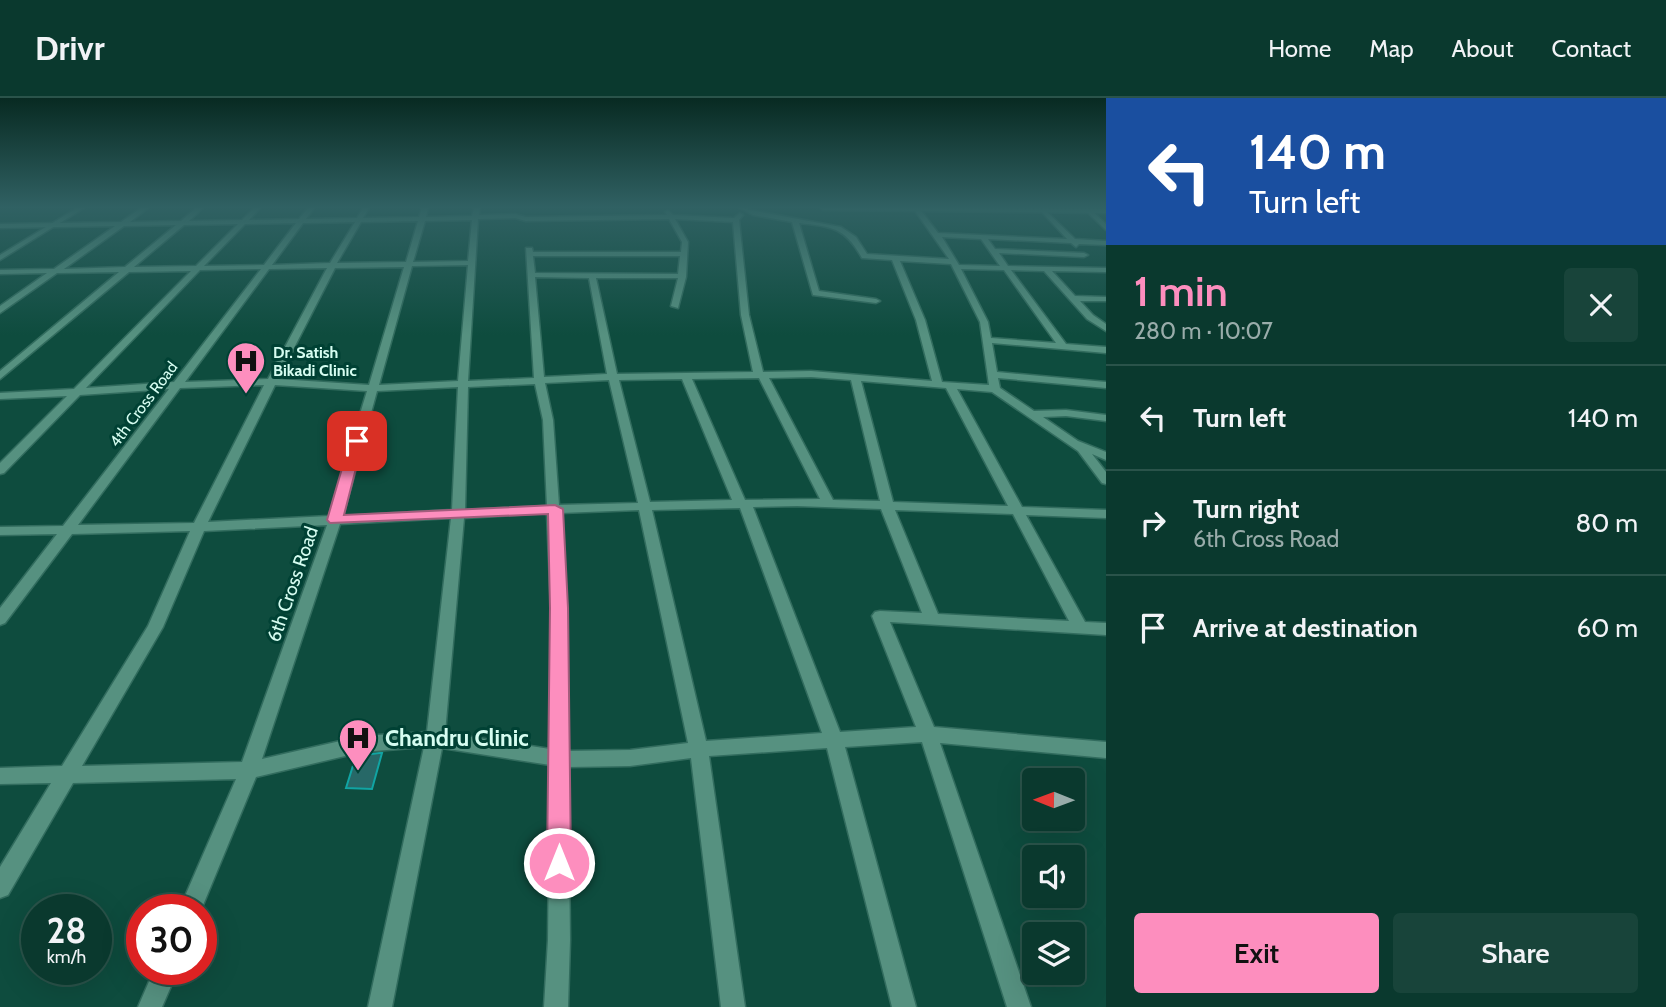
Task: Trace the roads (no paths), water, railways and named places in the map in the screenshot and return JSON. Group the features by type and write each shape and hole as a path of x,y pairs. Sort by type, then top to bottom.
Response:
{"street":[{"path":"0,310 85,250"},
{"path":"0,376 151,250"},
{"path":"0,470 214,250"},
{"name":"4th Cross Road","path":"0,619 280,250"},
{"path":"0,887 155,627 199,527 270,384 341,250"},
{"name":"6th Cross Road","path":"197,894 249,770 335,520 414,250"},
{"path":"380,1007 435,739 458,514 463,384 473,250"},
{"path":"675,306 684,250"},
{"path":"739,250 745,315 761,375 829,504"},
{"path":"803,250 816,293 876,300"},
{"path":"861,250 865,256 955,265 1102,270"},
{"path":"946,250 984,322 995,389"},
{"path":"1080,250 1102,270"},
{"path":"993,251 1084,255"},
{"path":"993,251 1063,347"},
{"path":"556,1007 559,608 548,420 539,380 530,252 684,254"},
{"path":"895,258 926,330 944,386 1080,627"},
{"path":"0,272 472,263"},
{"path":"1046,269 1090,317 1106,328"},
{"path":"532,275 682,276"},
{"path":"592,275 612,377 645,507 699,749 733,1007"},
{"path":"1073,298 1106,299"},
{"path":"987,340 1106,351"},
{"path":"993,375 1106,385"},
{"path":"0,396 176,386 332,383 372,388 612,377 855,377 995,389 1082,449 1106,480"},
{"path":"686,377 742,504 834,741 904,1007"},
{"path":"855,377 888,507 933,620"},
{"path":"1030,414 1066,413 1106,418"},
{"path":"1063,436 1106,456"},
{"path":"0,531 199,527 555,509 742,504 829,504 1106,514"},
{"path":"1018,1007 928,734 880,616 1106,629"},
{"path":"0,776 249,770 362,744 435,739 559,759 630,758 699,749 928,734 1106,750"},
{"path":"150,1007 160,985"}],"place":[{"name":"Dr. Satish Bikadi Clinic","path":"246,395"},
{"name":"Chandru Clinic","path":"358,772"}]}
